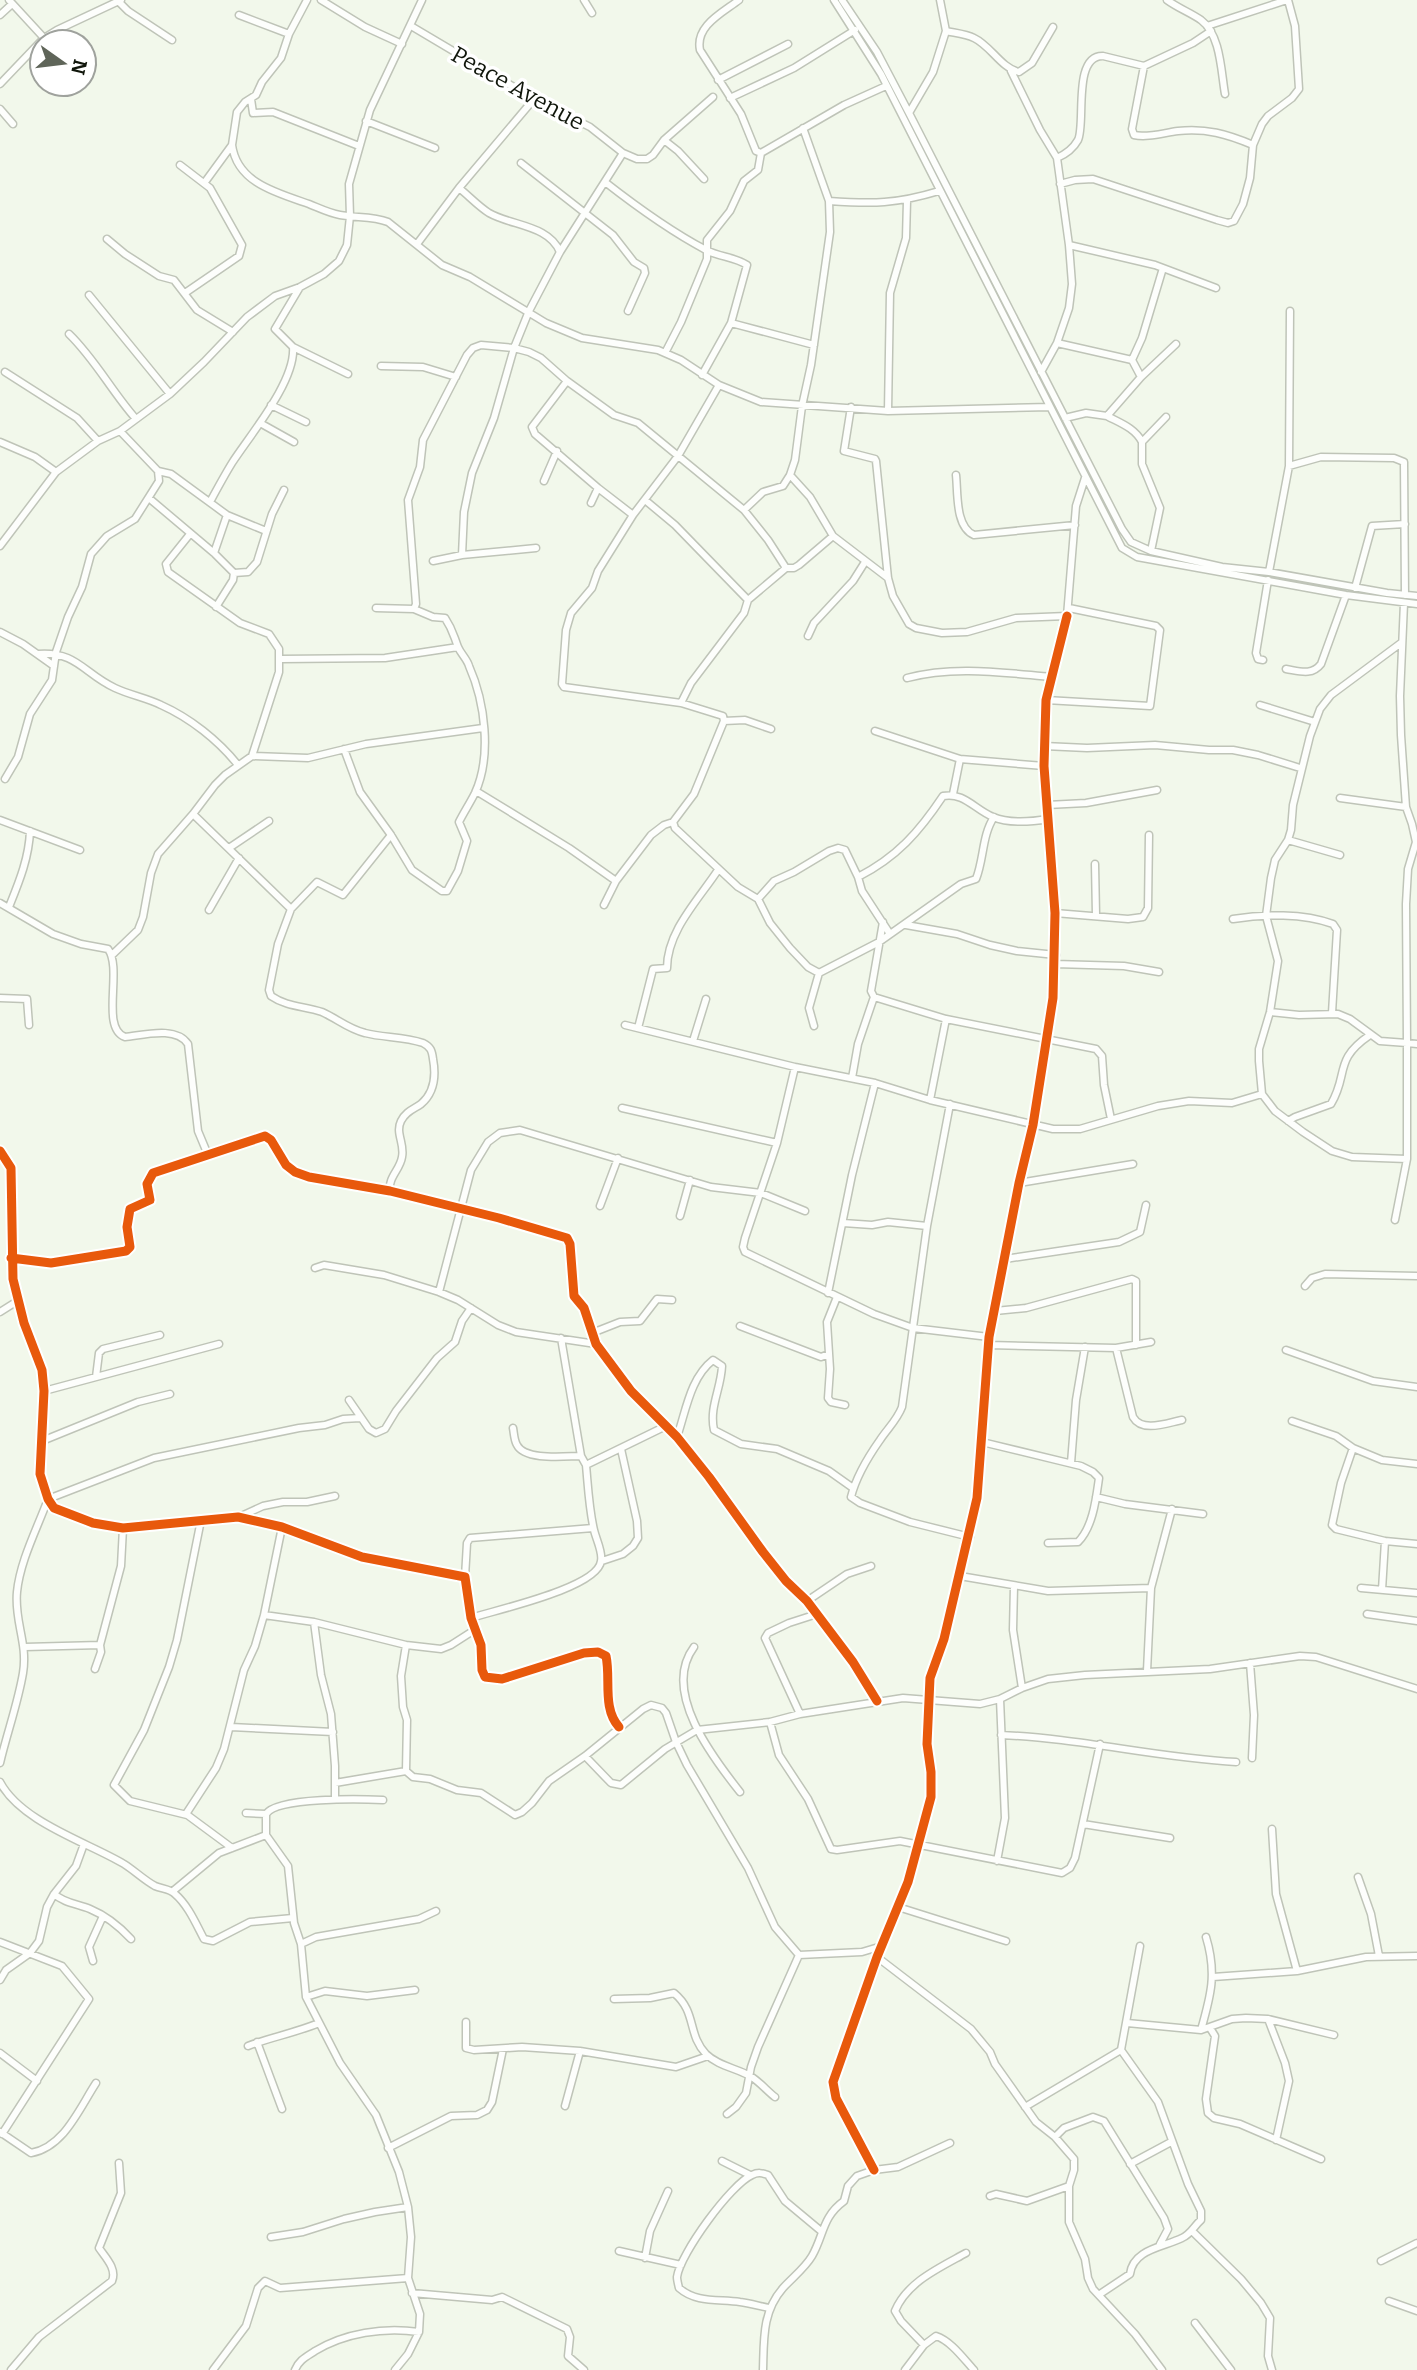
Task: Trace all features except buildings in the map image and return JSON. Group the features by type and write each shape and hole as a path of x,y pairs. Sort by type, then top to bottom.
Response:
{"street":[{"path":"307,0 289,34 281,58 262,82 256,95 237,112 232,145 237,163 245,173 266,188 329,213 388,222 442,265 470,277 546,323 582,338 657,350 681,360 719,385 761,402 888,411 1050,408"},
{"path":"321,0 365,27 401,44"},
{"path":"0,546 56,472 98,441 120,431 170,394 247,317 275,296 324,274 344,254 350,216 349,184 366,121 380,84 422,0"},
{"path":"584,0 592,13"},
{"path":"739,0 699,34 700,50 741,114 756,151 761,153"},
{"path":"834,0 855,30 886,86 1116,539 1129,553 1137,557 1346,595 1404,599 1417,596"},
{"path":"842,0 877,52 1127,538 1139,547 1151,551 1222,567 1269,572 1355,588 1417,604"},
{"path":"909,113 933,72 946,31 940,0"},
{"path":"1167,0 1209,28 1218,52 1225,94"},
{"path":"1057,158 1073,148 1080,133 1079,107 1089,62 1098,55 1143,66 1193,43 1209,28 1287,0 1296,26 1299,89 1282,108 1268,116 1253,145 1250,178 1234,222 1228,223 1093,179 1060,184"},
{"path":"61,28 120,1 128,11 173,40"},
{"path":"0,15 11,2 35,28"},
{"path":"239,15 289,34"},
{"name":"Peace Avenue","path":"411,26 534,99 590,127 624,153"},
{"path":"1011,71 1019,72 1032,63 1053,27"},
{"path":"730,98 794,68 855,30"},
{"path":"946,31 974,38 1011,71 1057,158 1069,245 1071,296 1057,343 1041,372"},
{"path":"719,80 788,44"},
{"path":"0,84 28,55"},
{"path":"1143,66 1133,135 1181,131 1224,132 1253,145"},
{"path":"0,72 6,78"},
{"path":"665,353 686,312 707,251 706,240 730,211 744,181 758,170 761,153 844,104 886,86"},
{"path":"462,555 464,512 472,473 494,418 514,348 529,311 560,252 624,153 637,159 646,159 653,155 664,140 713,97"},
{"path":"251,99 253,113 273,112 359,146"},
{"path":"417,244 459,188 534,99"},
{"path":"0,108 13,124"},
{"path":"366,121 435,148"},
{"path":"744,510 764,492 783,486 790,475 798,447 802,406 814,345 830,232 829,201 803,128"},
{"path":"664,140 704,179"},
{"path":"205,182 232,145"},
{"path":"521,163 613,235 634,262 645,270 628,311"},
{"path":"180,166 210,188 238,238 241,250 239,256 185,293"},
{"path":"605,182 654,220 707,251 747,265 731,323 702,375"},
{"path":"459,188 490,213 537,230 550,238 560,252"},
{"path":"829,201 875,204 907,201 939,191"},
{"path":"888,411 890,293 906,238 907,201"},
{"path":"107,239 159,276 174,280 197,310 233,331"},
{"path":"1069,245 1163,268 1216,288"},
{"path":"1132,360 1142,338 1163,268"},
{"path":"300,287 275,329 293,347 348,374"},
{"path":"89,295 170,394"},
{"path":"1269,572 1289,466 1290,311"},
{"path":"731,323 814,345"},
{"path":"69,334 83,346 118,399 136,419"},
{"path":"1057,343 1132,360 1141,376"},
{"path":"1107,416 1141,376 1176,344"},
{"path":"414,609 417,598 408,500 420,467 423,440 467,355 473,348 481,345 514,348 541,358 567,381 614,415 638,423 744,510 786,568"},
{"path":"210,502 287,376 294,355 293,347"},
{"path":"382,366 423,367 456,377"},
{"path":"5,372 77,418 98,441"},
{"path":"567,381 532,427 535,434 634,515"},
{"path":"604,905 616,881 651,835 673,822 694,794 724,721 723,716 715,712 681,703 564,687 562,684 566,630 570,613 592,588 598,571 634,515 678,456 719,385"},
{"path":"271,405 306,422"},
{"path":"850,407 845,451 876,461 888,578 893,596 909,624 942,633 967,632 1016,618 1067,616"},
{"path":"1065,418 1086,413 1107,416 1138,435 1142,442 1142,464 1160,508 1151,551"},
{"path":"1142,442 1166,417"},
{"path":"260,424 294,442"},
{"path":"120,431 159,473"},
{"path":"0,442 35,457 56,472"},
{"path":"544,481 557,451"},
{"path":"1289,466 1321,457 1399,458 1404,463 1401,735 1406,807 1416,842 1408,869 1406,904 1407,1159 1395,1220"},
{"path":"159,473 166,471 227,515 266,531"},
{"path":"5,779 19,757 30,715 52,680 56,652 82,587 91,554 107,536 135,519 150,499 159,473"},
{"path":"790,475 810,497 834,536 888,578"},
{"path":"956,475 962,523 967,532 974,535 1075,524"},
{"path":"874,2170 836,2098 833,2082 877,1957 898,1907 931,1797 927,1744 930,1678 944,1639 970,1537 977,1498 989,1337 1019,1184 1034,1125 1048,1038 1056,955 1044,766 1046,700 1069,608 1076,506 1085,478"},
{"path":"591,503 598,488"},
{"path":"216,607 236,575 247,572 257,562 266,531 284,490"},
{"path":"150,499 215,553 236,575"},
{"path":"645,500 676,525 748,600"},
{"path":"215,553 227,515"},
{"path":"1355,588 1372,526 1405,524"},
{"path":"190,534 166,564 168,572 240,623 269,634 279,649 279,672 252,756"},
{"path":"681,703 691,683 744,612 748,600 786,568 799,565 834,536"},
{"path":"433,561 462,555 536,548"},
{"path":"808,636 814,623 840,597 865,562"},
{"path":"1263,660 1258,659 1256,653 1268,580"},
{"path":"1286,669 1311,672 1317,670 1346,595"},
{"path":"344,749 360,792 412,870 442,891 447,891 458,871 467,841 459,822 476,792 483,762 479,697 469,664 458,647 454,632 444,618 433,617 414,609 376,608"},
{"path":"1046,700 1150,706 1160,630 1156,626 1069,608"},
{"path":"0,632 54,666"},
{"path":"1401,643 1331,695 1320,709 1315,722 1300,768 1288,840 1275,860 1266,916 1278,961 1270,1012 1259,1049 1262,1094 1275,1111 1288,1121 1332,1151 1352,1157 1407,1159"},
{"path":"281,659 385,658 458,647"},
{"path":"38,654 56,652 69,657 114,688 163,706 211,737 238,765"},
{"path":"907,678 957,671 1052,677"},
{"path":"1260,705 1315,722"},
{"path":"724,721 746,720 771,729"},
{"path":"112,955 138,930 158,854 215,785 252,756 307,758 435,733 483,728"},
{"path":"875,731 960,759 1044,766"},
{"path":"1044,746 1087,748 1155,745 1233,750 1300,768"},
{"path":"953,794 960,759"},
{"path":"1047,804 1086,803 1157,790"},
{"path":"476,792 569,848 616,881"},
{"path":"858,877 879,866 919,831 943,796 953,794 964,798 994,817 1028,822 1048,819"},
{"path":"1340,798 1406,807"},
{"path":"193,814 291,909"},
{"path":"814,1026 809,1008 819,973 879,942 961,884 976,878 981,865 987,827 994,817"},
{"path":"0,820 80,850"},
{"path":"229,848 269,821"},
{"path":"673,822 675,828 738,887 758,898 770,923 790,948 808,967 819,973"},
{"path":"9,907 24,871 30,831"},
{"path":"390,1191 389,1183 403,1154 399,1133 401,1122 409,1111 427,1098 434,1083 436,1074 432,1050 425,1044 403,1037 365,1033 337,1022 329,1015 290,1006 271,996 270,989 278,944 291,909 317,882 343,895 391,835"},
{"path":"1055,913 1128,919 1143,917 1148,908 1149,835"},
{"path":"1288,840 1340,855"},
{"path":"758,898 775,881 838,848 845,850 862,891 890,934"},
{"path":"209,910 239,858"},
{"path":"1095,864 1096,915"},
{"path":"638,1028 653,969 667,968 667,954 687,914 719,870"},
{"path":"0,903 36,928 108,949 112,955 115,1030 118,1035 125,1037 175,1034 184,1037 188,1044 198,1131 208,1155"},
{"path":"1233,919 1303,917 1336,926 1332,1013"},
{"path":"883,922 870,991 874,997 946,1019 1048,1038 1101,1052 1111,1119"},
{"path":"906,925 957,934 1017,951 1056,955"},
{"path":"1055,964 1124,966 1159,972"},
{"path":"852,1078 858,1044 874,997"},
{"path":"0,998 27,999 29,1025"},
{"path":"693,1041 706,999"},
{"path":"1270,1012 1299,1015 1332,1013 1350,1019 1370,1035 1387,1043 1417,1044"},
{"path":"930,1100 946,1019"},
{"path":"625,1025 795,1067 875,1083 930,1100 1053,1129 1080,1129 1158,1106 1189,1101 1232,1103 1262,1094"},
{"path":"1288,1121 1331,1104 1347,1055 1354,1046 1370,1035"},
{"path":"795,1067 777,1143 745,1238 745,1252 874,1314 913,1328 989,1337"},
{"path":"828,1293 852,1175 875,1083"},
{"path":"950,1104 927,1226 902,1407 897,1419 866,1462 851,1497 910,1522 970,1537"},
{"path":"622,1108 777,1143"},
{"path":"439,1292 471,1170 488,1142 500,1133 520,1130 711,1187 761,1193 805,1212"},
{"path":"11,1258 51,1264 127,1251 130,1247 127,1227 130,1209 150,1200 148,1184 152,1173 265,1136 271,1140 286,1165 309,1177 390,1191 560,1235 570,1240 573,1296 584,1308 597,1345 631,1391 677,1437 763,1552 807,1601 853,1662 877,1701"},
{"path":"0,1151 11,1168 11,1258 19,1300 24,1323 42,1370 44,1391 40,1474 48,1499 54,1508 93,1523 123,1528 237,1517 282,1527 362,1557 407,1568 465,1577"},
{"path":"600,1206 618,1158"},
{"path":"1019,1184 1133,1164"},
{"path":"680,1216 690,1180"},
{"path":"1005,1259 1119,1242 1140,1232 1146,1205"},
{"path":"843,1223 872,1225 888,1222 927,1226"},
{"path":"315,1268 324,1265 384,1275 439,1292 516,1332 597,1345"},
{"path":"1305,1286 1312,1278 1325,1273 1417,1276"},
{"path":"995,1311 1026,1308 1132,1279 1136,1281 1136,1345"},
{"path":"838,1297 827,1322 828,1398 831,1402 845,1405"},
{"path":"592,1332 620,1322 640,1321 657,1299 672,1300"},
{"path":"0,1312 19,1300"},
{"path":"349,1400 369,1429 376,1433 385,1429 437,1358 455,1342 462,1321 471,1308"},
{"path":"740,1326 821,1357 829,1354"},
{"path":"96,1377 99,1353 103,1349 160,1335"},
{"path":"471,1618 554,1595 589,1577 597,1571 602,1561 593,1528 586,1465 581,1456 561,1338"},
{"path":"989,1345 1116,1348 1152,1342"},
{"path":"44,1391 219,1344"},
{"path":"1071,1463 1076,1400 1086,1347"},
{"path":"1116,1348 1133,1417 1137,1423 1144,1426 1182,1420"},
{"path":"1286,1350 1373,1381 1417,1387"},
{"path":"677,1437 695,1382 706,1365 713,1360 722,1366 721,1379 713,1401 714,1430 741,1444 777,1449 829,1471 853,1488"},
{"path":"42,1441 138,1402 170,1394"},
{"path":"0,1763 3,1739 23,1674 25,1647 19,1625 17,1594 20,1575 48,1499 155,1458 325,1425 343,1419 360,1418"},
{"path":"1292,1421 1336,1436 1353,1448 1382,1460 1417,1464"},
{"path":"586,1465 666,1426"},
{"path":"513,1428 516,1444 525,1452 540,1456 581,1456"},
{"path":"982,1442 1071,1463 1093,1472 1099,1478 1084,1536 1078,1542 1048,1543"},
{"path":"1353,1448 1341,1483 1332,1525 1336,1529 1385,1541 1417,1544"},
{"path":"602,1561 623,1554 638,1538 637,1521 621,1449"},
{"path":"237,1517 263,1506 335,1496"},
{"path":"1096,1497 1125,1504 1203,1514"},
{"path":"1147,1671 1151,1588 1172,1509"},
{"path":"201,1520 169,1667 144,1730 114,1785 130,1801 187,1815 232,1848"},
{"path":"187,1815 216,1768 231,1727 244,1670 255,1646 264,1615 282,1527"},
{"path":"95,1670 121,1566 123,1528"},
{"path":"593,1528 470,1538 467,1543 465,1577 471,1618 481,1645 482,1670 485,1677 493,1679 518,1675 584,1653 598,1652 606,1656 609,1706 612,1720 619,1727"},
{"path":"1382,1590 1385,1541"},
{"path":"807,1601 847,1574 871,1566"},
{"path":"960,1576 1048,1591 1151,1588"},
{"path":"1014,1586 1013,1630 1022,1688"},
{"path":"1362,1588 1417,1593"},
{"path":"800,1714 765,1638 768,1633 789,1623 817,1614"},
{"path":"1367,1614 1417,1621"},
{"path":"264,1615 314,1622 406,1645 441,1649 476,1629"},
{"path":"314,1622 321,1675 331,1714 335,1799"},
{"path":"25,1647 100,1645"},
{"path":"406,1645 401,1676 402,1707 407,1720 406,1771"},
{"path":"694,1647 682,1676 689,1708 697,1730 712,1756 740,1792"},
{"path":"585,1756 611,1783 621,1785 676,1742 697,1730 770,1722 800,1714 904,1698 979,1704 1000,1699 1048,1679 1210,1669 1300,1656 1317,1657 1417,1689"},
{"path":"1250,1663 1254,1714 1252,1758"},
{"path":"997,1861 1004,1818 1000,1699"},
{"path":"406,1771 413,1777 430,1779 457,1790 481,1794 515,1815 532,1803 549,1781 585,1756 619,1727 643,1709 651,1705 657,1706 666,1713 676,1742 748,1868 775,1927 799,1955"},
{"path":"770,1722 779,1755 808,1799 831,1849 900,1841 1062,1873 1066,1872 1075,1858 1100,1744"},
{"path":"231,1727 333,1732"},
{"path":"1001,1735 1043,1737 1198,1760 1236,1762"},
{"path":"335,1783 406,1771"},
{"path":"0,1782 16,1803 52,1827 123,1864 156,1886 173,1891 204,1939 212,1941 250,1922 293,1918"},
{"path":"383,1800 335,1799 283,1805 269,1809 265,1814 266,1835 288,1866 293,1918 301,1944 306,1997 340,2063 376,2115 399,2172 408,2207 411,2237 408,2278 420,2314 419,2332 408,2354 395,2370"},
{"path":"246,1813 265,1814"},
{"path":"1083,1824 1170,1838"},
{"path":"1272,1829 1276,1894 1297,1971"},
{"path":"173,1891 219,1853 266,1835"},
{"path":"0,1980 6,1970 30,1953 39,1941 47,1907 76,1866 84,1844"},
{"path":"1358,1877 1371,1914 1379,1956"},
{"path":"54,1894 60,1900 103,1916 131,1939"},
{"path":"898,1907 1006,1941"},
{"path":"301,1944 316,1937 419,1919 436,1911"},
{"path":"93,1961 89,1947 103,1916"},
{"path":"1201,2030 1213,1977 1212,1957 1206,1937"},
{"path":"0,1942 62,1966 89,1999 1,2133 31,2153 45,2150 61,2137 96,2083"},
{"path":"799,1955 862,1952 882,1946"},
{"path":"1025,2106 1121,2050 1140,1946"},
{"path":"726,2114 743,2099 758,2046 799,1955"},
{"path":"1213,1977 1297,1971 1379,1956 1417,1956"},
{"path":"877,1957 971,2029 990,2052 995,2064 1036,2122 1055,2137 1074,2160 1069,2186 1069,2222 1085,2259 1088,2278 1093,2289 1135,2334 1162,2370"},
{"path":"306,1997 325,1991 367,1996 415,1990"},
{"path":"614,1999 650,1998 674,1993 684,2002 698,2044 708,2056 732,2070 750,2076 775,2097"},
{"path":"1127,2023 1201,2030 1232,2019 1268,2019 1334,2035"},
{"path":"1268,2019 1289,2081 1276,2140"},
{"path":"466,2022 466,2048 474,2050 522,2047 580,2051 676,2067 708,2056"},
{"path":"248,2046 296,2033 319,2023"},
{"path":"1210,2028 1215,2036 1206,2099 1208,2113 1214,2118 1240,2124 1321,2159"},
{"path":"257,2042 282,2109"},
{"path":"388,2148 452,2116 477,2115 487,2110 492,2102 503,2049"},
{"path":"1100,2294 1126,2278 1138,2259 1160,2244 1183,2238 1201,2220 1201,2211 1171,2142 1158,2102 1121,2050"},
{"path":"565,2106 580,2051"},
{"path":"0,2053 37,2081"},
{"path":"1055,2137 1064,2129 1093,2117 1104,2121 1164,2218 1168,2230 1160,2244"},
{"path":"1130,2164 1171,2142"},
{"path":"763,2370 764,2324 769,2308 777,2295 809,2261 833,2209 844,2201 848,2186 857,2176 874,2170 898,2167 950,2143"},
{"path":"722,2161 750,2175"},
{"path":"11,2370 39,2337 113,2281 111,2265 99,2248 121,2193 119,2163"},
{"path":"769,2308 740,2302 707,2300 685,2294 678,2288 677,2276 691,2245 725,2199 750,2175 760,2172 768,2175 785,2201 821,2231"},
{"path":"990,2196 996,2194 1027,2201 1069,2186"},
{"path":"645,2258 650,2231 668,2191"},
{"path":"271,2237 408,2207"},
{"path":"1192,2231 1241,2278 1270,2318 1268,2356 1272,2370"},
{"path":"1381,2261 1417,2244"},
{"path":"619,2251 681,2265"},
{"path":"923,2345 895,2311 901,2298 909,2288 966,2253"},
{"path":"213,2370 246,2326 258,2288 265,2281 280,2288 408,2278"},
{"path":"412,2293 492,2300 502,2297 567,2329 570,2337 568,2356 584,2370"},
{"path":"1389,2301 1417,2311"},
{"path":"1195,2323 1231,2370"},
{"path":"295,2370 299,2362 333,2341 365,2332 419,2332"},
{"path":"905,2370 923,2345 931,2338 940,2336 974,2370"}],"cycle path":[{"path":"874,2170 836,2098 833,2082 877,1957 908,1882 931,1797 927,1744 930,1678 944,1639 977,1498 989,1337 1033,1125 1053,998 1055,913 1044,766 1046,700 1067,616"},
{"path":"11,1258 51,1263 126,1251 130,1247 127,1227 130,1209 150,1200 147,1184 153,1173 265,1136 271,1140 286,1165 309,1177 390,1191 567,1238 570,1244 574,1296 584,1308 596,1344 631,1391 677,1437 763,1552 786,1581 807,1601 853,1662 877,1701"},
{"path":"0,1151 11,1168 13,1279 24,1323 42,1370 44,1391 40,1474 48,1499 54,1508 93,1523 123,1528 238,1517 282,1527 362,1557 465,1577 471,1618 481,1645 482,1670 485,1677 502,1679 584,1653 598,1652 606,1656 610,1711 619,1727"}]}
